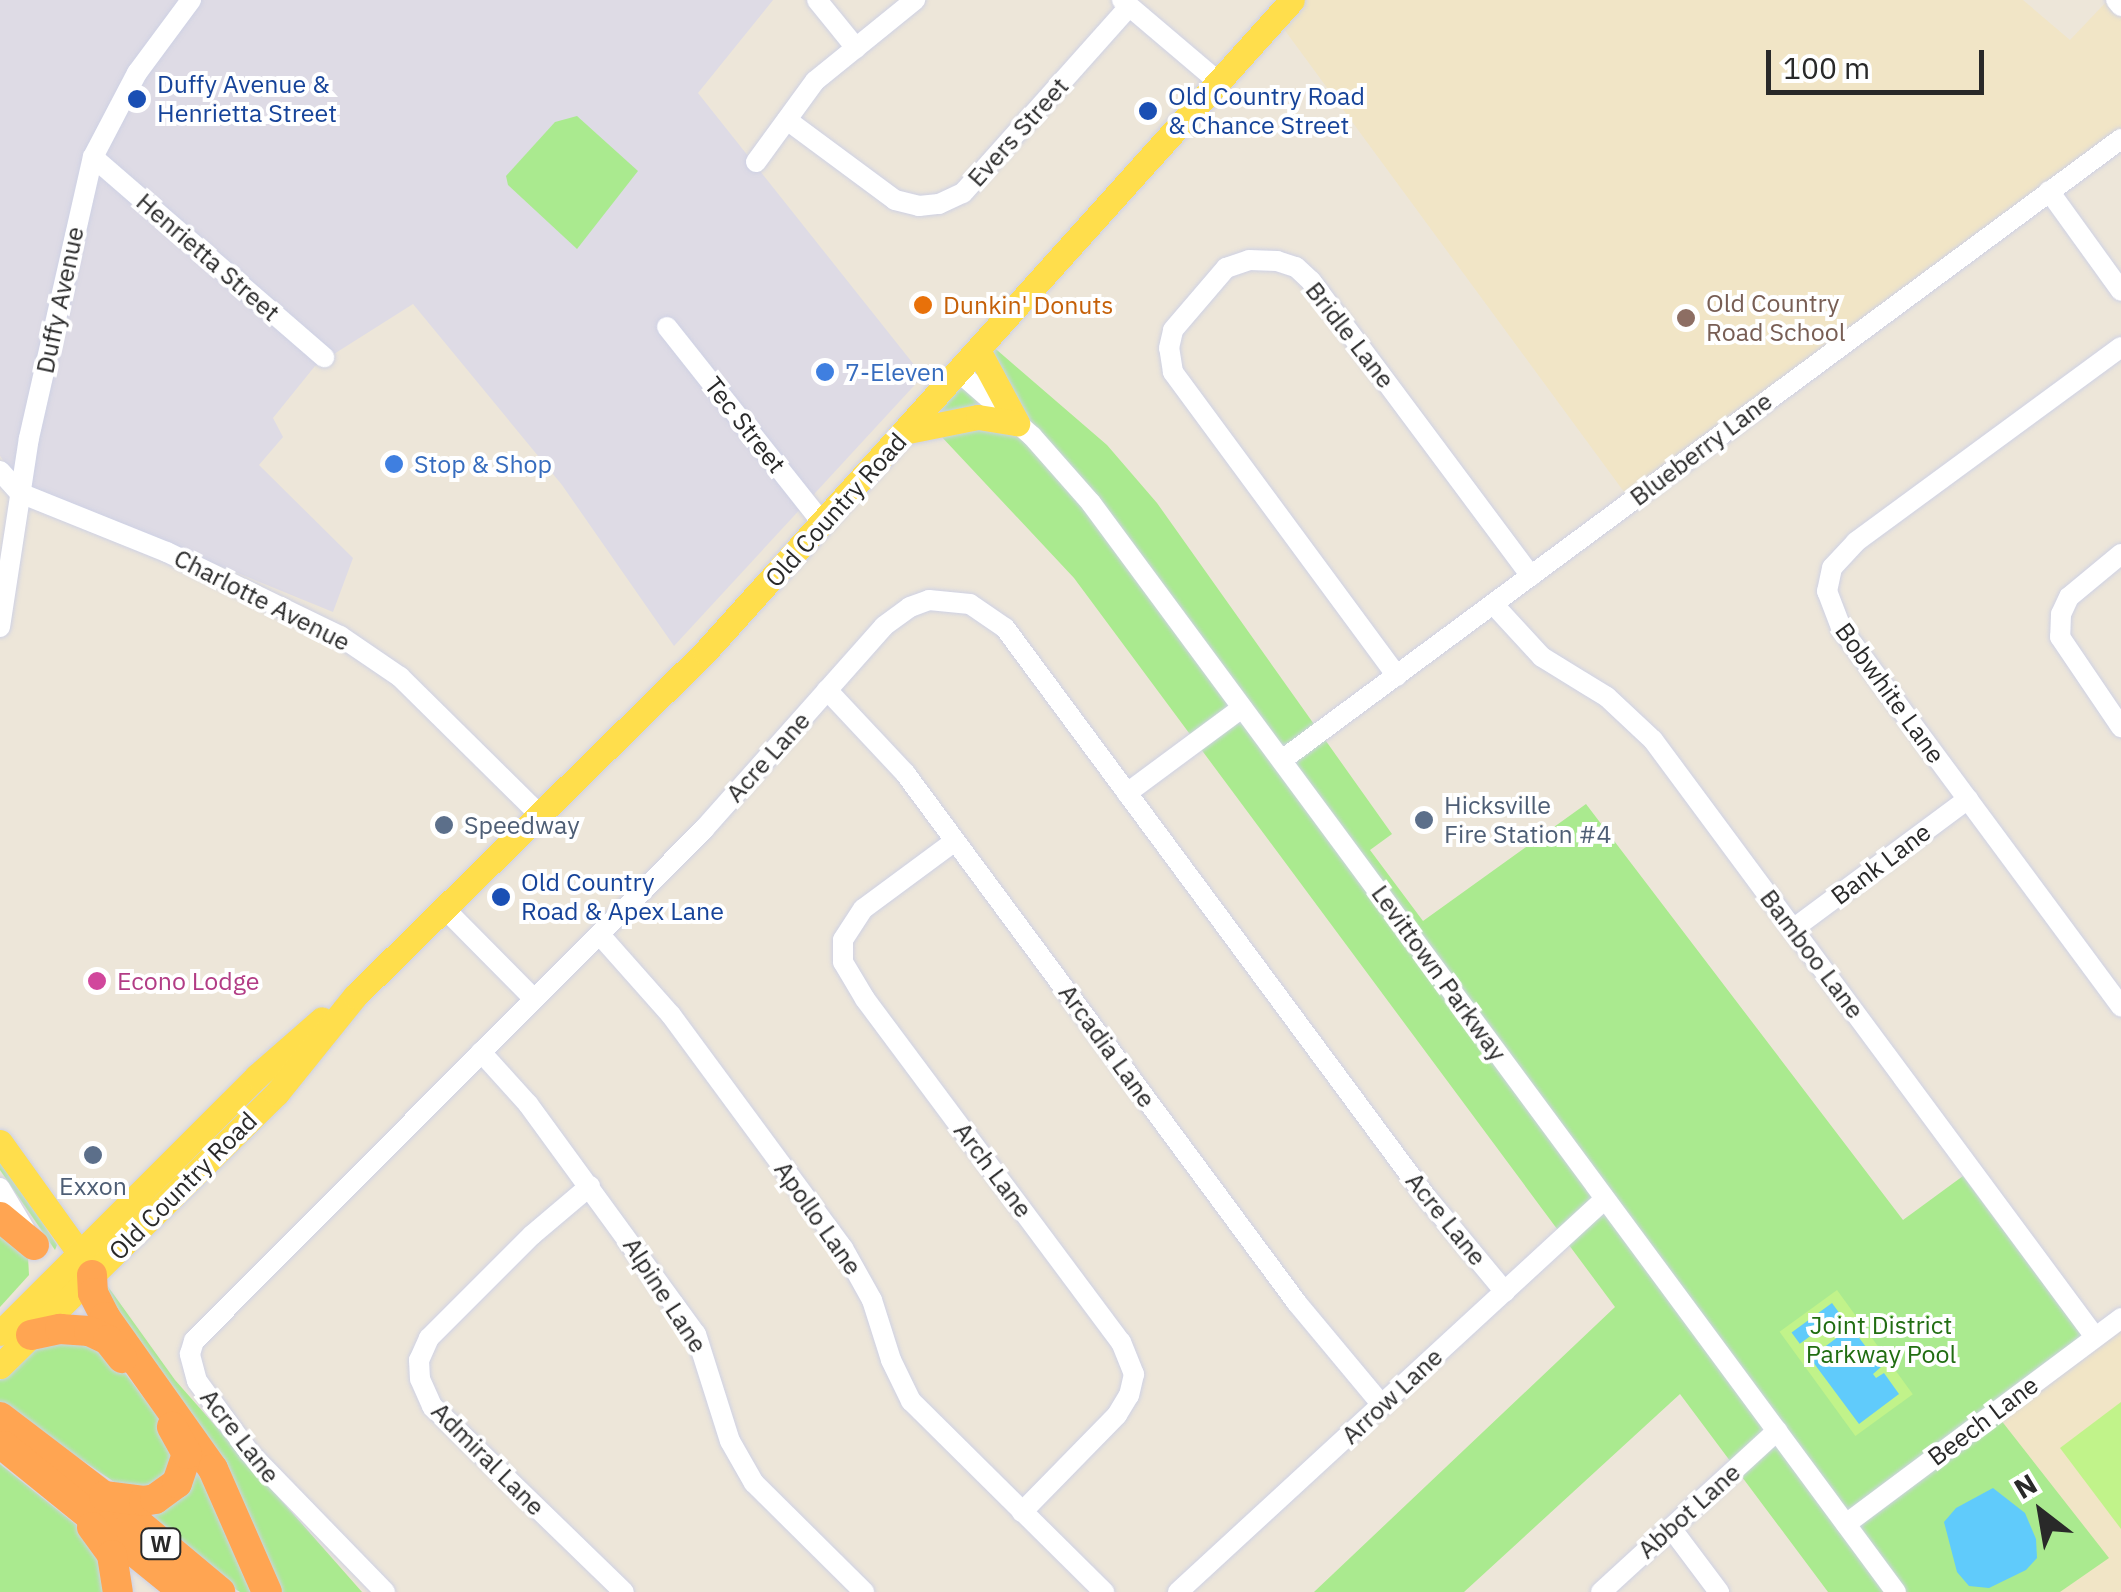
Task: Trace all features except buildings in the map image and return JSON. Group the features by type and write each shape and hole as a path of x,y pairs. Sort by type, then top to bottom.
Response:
{"highway":[{"path":"0,1217 34,1245"},
{"path":"85,1263 93,1294 105,1317 213,1469 267,1592"},
{"path":"31,1334 75,1329 108,1340 183,1444 184,1472 169,1491 144,1501 104,1496"},
{"name":"W","path":"0,1417 220,1592"},
{"name":"W","path":"0,1443 184,1592"},
{"path":"73,1500 112,1555 118,1592"}],"main road":[{"name":"Old Country Road","path":"0,1365 31,1334 85,1263 277,1092 355,996 705,652 908,432 1292,0"},
{"path":"979,352 1017,423"},
{"path":"908,432 978,417 1017,423"},
{"path":"0,1142 85,1263"},
{"path":"34,1245 53,1278"},
{"name":"Old Country Road","path":"0,1333 53,1278 85,1263"}],"street":[{"name":"Duffy Avenue","path":"0,627 20,493 93,157 137,74 190,0"},
{"path":"817,0 856,48"},
{"path":"756,162 815,82 915,0"},
{"path":"1126,3 1220,83"},
{"name":"Evers Street","path":"787,120 896,200 919,206 938,204 963,193 1126,3"},
{"name":"Blueberry Lane","path":"1282,760 2121,138"},
{"name":"Henrietta Street","path":"93,157 324,357"},
{"path":"2050,191 2121,291"},
{"name":"Bridle Lane","path":"1397,676 1173,372 1169,348 1173,330 1226,268 1250,260 1278,260 1296,268 1312,282 1530,576"},
{"name":"Tec Street","path":"667,327 823,524"},
{"name":"Bobwhite Lane","path":"2121,347 1856,542 1838,558 1828,580 1834,616 1841,628 2121,1008"},
{"name":"Levittown Parkway","path":"960,373 1017,423 1091,503 1896,1592"},
{"name":"Charlotte Avenue","path":"0,470 20,493 167,552 340,636 400,677 540,814"},
{"path":"2121,554 2069,598 2061,614 2060,638 2121,727"},
{"name":"Acre Lane","path":"385,1592 249,1452 197,1381 190,1354 203,1328 704,828 884,626 910,606 930,600 970,604 1004,628 1427,1198 1505,1292"},
{"name":"Bamboo Lane","path":"1494,606 1542,657 1607,697 1653,740 2096,1337"},
{"name":"Arcadia Lane","path":"827,690 905,774 1297,1303 1382,1404"},
{"path":"1127,793 1242,708"},
{"name":"Bank Lane","path":"1794,929 1968,799"},
{"name":"Arch Lane","path":"956,841 863,909 843,940 843,962 865,999 1121,1342 1134,1374 1129,1396 1117,1415 1022,1512"},
{"path":"444,908 534,999"},
{"name":"Apollo Lane","path":"600,934 671,1015 843,1248 872,1300 891,1360 910,1401 1104,1592"},
{"name":"Alpine Lane","path":"480,1052 528,1104 696,1334 730,1441 754,1483 864,1592"},
{"name":"Admiral Lane","path":"590,1186 532,1235 429,1338 420,1360 420,1379 432,1406 624,1592"},
{"path":"0,1188 34,1245"},
{"name":"Arrow Lane","path":"1178,1592 1605,1199"},
{"name":"Beech Lane","path":"1846,1524 2121,1318"},
{"name":"Abbot Lane","path":"1602,1592 1777,1431"},
{"path":"1671,1528 1719,1592"}],"shaded area":[{"path":"0,0 773,0 698,93 923,376 674,646 562,485 413,304 315,366 273,418 283,437 259,465 353,558 333,612 23,485 0,456"},
{"name":"Old Country Road School","path":"1296,0 2023,0 2070,40 2108,0 2121,11 2121,136 1630,500 1278,21"},
{"path":"2121,1323 2121,1592 2060,1592 2108,1558 1997,1415"}],"green space":[{"path":"577,116 638,171 577,249 508,185 506,176 555,122"},
{"name":"Joint District Parkway Pool","path":"990,344 1107,445 1157,503 1392,834 1370,850 1423,921 1586,804 1903,1220 1963,1176 2085,1340 1997,1415 2109,1558 2060,1592 1828,1592 1680,1394 1464,1592 1314,1592 1615,1307 1074,578 925,419"},
{"path":"0,1157 57,1245 55,1250 0,1170"},
{"path":"0,1222 28,1257 29,1275 0,1307"},
{"path":"104,1281 175,1380 362,1592 274,1592 100,1286"},
{"path":"1837,1290 1913,1394 1855,1436 1780,1332"},
{"path":"91,1339 119,1365 172,1435 172,1477 129,1492 0,1405 0,1380 30,1351 41,1344"},
{"path":"2121,1402 2121,1529 2060,1448"},
{"path":"194,1461 255,1592 240,1592 225,1583 129,1505"},
{"path":"0,1464 83,1530 97,1547 105,1592 0,1592"}],"water":[{"path":"1832,1303 1840,1314 1800,1344 1792,1332"},
{"path":"1851,1327 1881,1367 1873,1374 1876,1378 1884,1373 1899,1394 1859,1424 1810,1358"},
{"path":"1993,1488 2025,1513 2036,1539 2037,1558 2026,1570 1989,1588 1969,1586 1957,1572 1944,1522 1956,1508"}],"place":[{"name":"Duffy Avenue & Henrietta Street","path":"137,99"},
{"name":"Old Country Road & Chance Street","path":"1148,111"},
{"name":"Dunkin' Donuts","path":"923,305"},
{"name":"Old Country Road School","path":"1686,318"},
{"name":"7-Eleven","path":"825,372"},
{"name":"Stop & Shop","path":"394,464"},
{"name":"Hicksville Fire Station #4","path":"1424,820"},
{"name":"Speedway","path":"444,825"},
{"name":"Old Country Road & Apex Lane","path":"501,897"},
{"name":"Econo Lodge","path":"97,981"},
{"name":"Exxon","path":"93,1155"}]}
